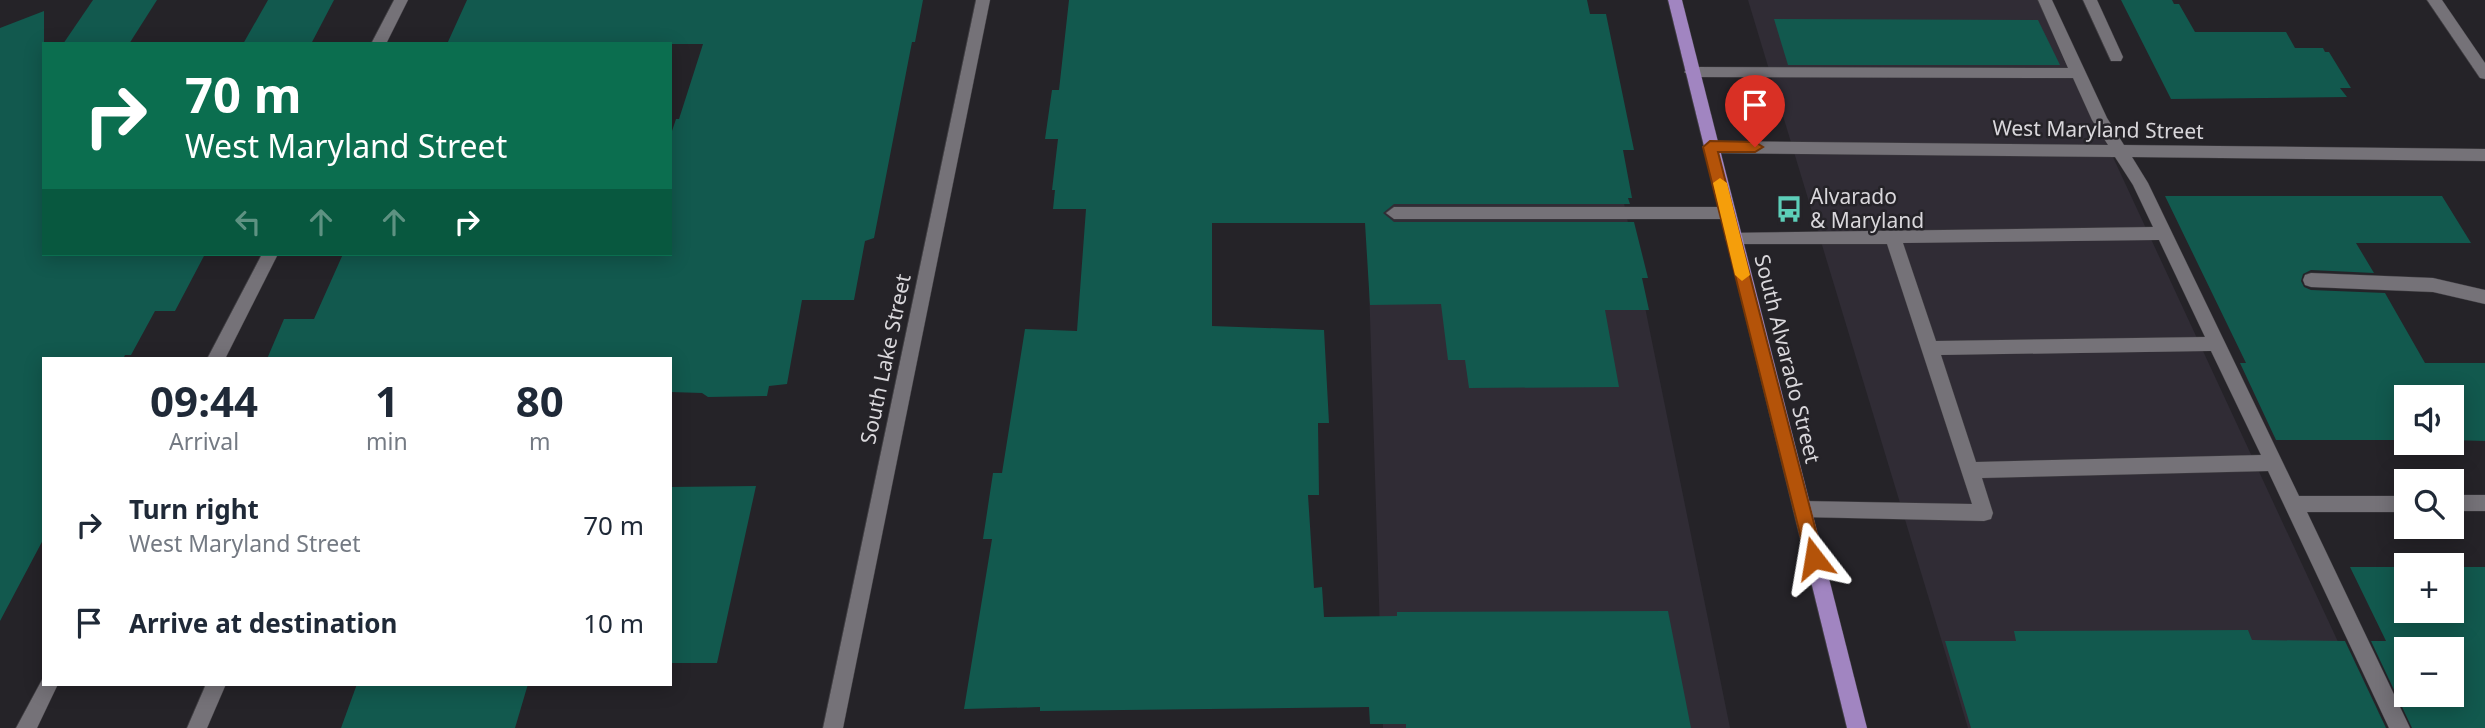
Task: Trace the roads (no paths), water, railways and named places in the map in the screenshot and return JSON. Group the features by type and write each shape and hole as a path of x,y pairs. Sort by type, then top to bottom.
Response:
{"main road":[{"name":"South Alvarado Street","path":"1675,0 1857,728"}],"street":[{"path":"379,42 401,0"},
{"name":"South Lake Street","path":"832,728 983,0"},
{"path":"2045,0 2101,120 2140,183 2400,728"},
{"path":"2090,0 2116,57"},
{"path":"2434,0 2485,74"},
{"path":"1692,72 2079,73"},
{"name":"West Maryland Street","path":"1710,147 2485,155"},
{"path":"1394,213 1727,213"},
{"path":"1733,238 2163,233"},
{"path":"1802,509 1984,513 1893,237"},
{"path":"217,357 269,256"},
{"path":"2311,280 2433,285 2485,298"},
{"path":"1930,348 2217,344"},
{"path":"1970,470 2273,463"},
{"path":"2292,504 2394,503"},
{"path":"2464,503 2485,503"},
{"path":"26,728 47,686"},
{"path":"197,728 215,686"}],"place":[{"name":"Alvarado & Maryland","path":"1789,209"}]}
